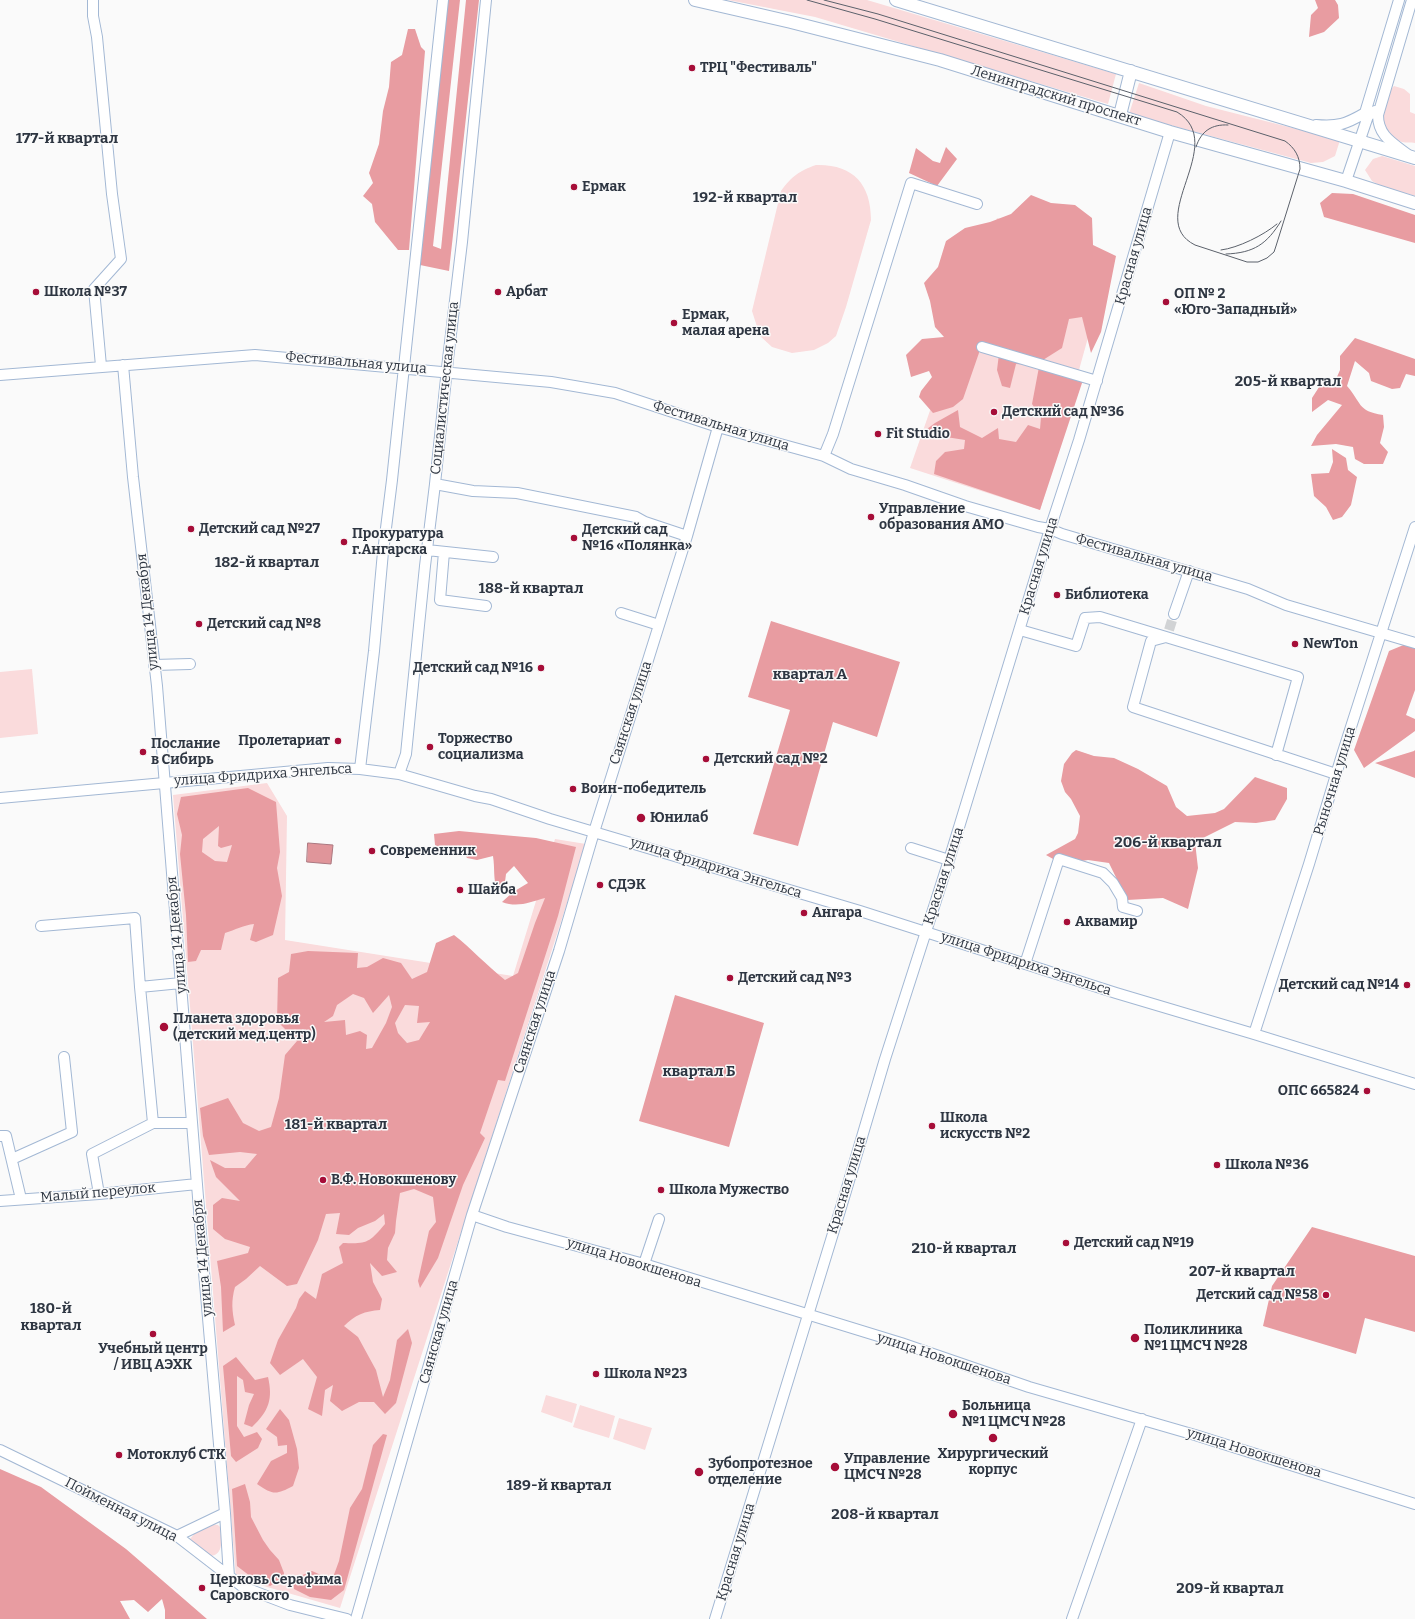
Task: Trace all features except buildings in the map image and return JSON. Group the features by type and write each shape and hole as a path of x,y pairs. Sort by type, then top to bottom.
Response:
{"main road":[{"name":"Ленинградский проспект","path":"694,0 791,22 940,60 1120,115 1170,132 1346,181 1415,203"},
{"path":"896,0 1413,157"},
{"path":"1120,115 1131,71"}],"street":[{"path":"93,0 93,16 97,37 112,194 121,259 94,289 101,366"},
{"path":"360,768 374,651 383,552 443,0"},
{"name":"Социалистическая улица","path":"399,774 406,754 486,0"},
{"path":"1346,181 1399,0"},
{"path":"1412,0 1380,107 1378,123 1382,133 1387,138 1413,157"},
{"path":"1304,124 1337,126 1380,107"},
{"name":"Красная улица","path":"715,1619 885,1059 949,860 1050,529 1097,381 1170,132"},
{"path":"824,456 833,434 911,183 977,204"},
{"path":"982,347 1097,381"},
{"name":"Фестивальная улица","path":"0,375 184,359 255,355 551,382 615,393 718,427 824,456 851,469 905,485 965,506 1050,529 1062,534 1189,571 1248,589 1286,605 1415,643"},
{"name":"улица 14 Декабря","path":"123,365 154,666 225,1513 228,1577"},
{"name":"Саянская улица","path":"356,1619 472,1214 556,958 594,832 660,625 718,427"},
{"path":"435,484 473,491 517,493 636,517 645,522 687,536"},
{"name":"Рыночная улица","path":"1254,1034 1309,864 1373,655 1382,633 1415,527"},
{"path":"427,550 493,557"},
{"path":"444,552 440,600 486,606"},
{"path":"1174,614 1189,571"},
{"path":"621,613 660,625"},
{"path":"1020,630 1076,646 1085,618 1100,617 1167,633 1298,678 1276,754"},
{"path":"1167,633 1152,641 1133,707 1336,774"},
{"path":"154,666 190,664"},
{"name":"улица Фридриха Энгельса","path":"0,798 328,768 360,768 399,774 475,796 491,799 594,832 926,931 1116,993 1415,1084"},
{"path":"911,848 949,860"},
{"path":"1024,964 1059,859 1103,873 1113,883 1122,898 1123,908 1137,911"},
{"path":"41,926 135,918 153,1123"},
{"path":"140,987 181,983"},
{"path":"12,1159 72,1132 64,1057"},
{"path":"98,1194 92,1154 153,1123 192,1123"},
{"path":"0,1136 6,1136 21,1199"},
{"name":"Малый переулок","path":"0,1201 98,1194 197,1184"},
{"name":"улица Новокшенова","path":"472,1214 507,1227 644,1264 807,1316 901,1343 1029,1387 1142,1419 1415,1504"},
{"path":"644,1264 659,1219"},
{"path":"1072,1619 1142,1419"},
{"name":"Пойменная улица","path":"0,1450 177,1536 228,1577 243,1587 290,1605 347,1619"},
{"path":"177,1536 225,1513"}],"shaded area":[{"path":"446,0 460,0 433,246 441,249 466,0 479,0 449,271 420,265"},
{"path":"728,0 867,0 1116,74 1108,104 815,17"},
{"path":"1315,0 1335,0 1338,5 1339,18 1324,32 1309,37 1311,15 1318,8"},
{"path":"408,29 415,29 421,47 425,51 409,250 398,250 375,222 372,204 363,196 373,183 369,173 379,144 383,111 389,87 391,62 402,55"},
{"path":"1139,83 1206,106 1340,140 1335,156 1323,162 1311,163 1129,114"},
{"path":"1394,86 1404,89 1410,94 1410,112 1415,114 1415,143 1402,142 1396,139 1391,136 1385,128 1383,118 1384,112 1388,95"},
{"path":"946,147 957,159 937,186 909,173 916,148 933,161 940,163"},
{"path":"1382,156 1415,166 1415,196 1381,186 1372,181 1365,170 1373,159"},
{"path":"816,165 840,168 850,172 857,179 868,196 871,220 836,336 828,343 814,350 792,353 772,347 760,336 752,311 781,191 796,175 805,169"},
{"path":"1332,193 1353,194 1415,215 1415,243 1324,217 1320,203"},
{"path":"1031,195 1051,203 1075,205 1092,218 1093,245 1116,256 1101,332 1091,353 1082,317 1069,319 1062,348 1035,365 1016,364 1010,388 1002,386 997,370 999,354 980,350 963,399 953,407 933,413 919,397 921,391 932,377 929,371 911,377 906,355 922,339 944,337 935,327 930,301 924,283 938,267 946,241 965,228 990,222 1011,214"},
{"path":"997,218 1111,255 1040,510 910,468"},
{"path":"1355,338 1415,359 1415,376 1406,374 1400,388 1392,389 1371,381 1369,373 1355,361 1347,386 1364,409 1383,415 1384,427 1380,443 1388,452 1383,464 1364,464 1355,459 1353,447 1336,444 1311,446 1317,435 1342,405 1328,400 1312,412 1312,398 1321,384 1333,386 1340,370 1340,356"},
{"path":"1039,367 1083,380 1040,510 934,474 936,461 945,452 964,449 965,440 946,437 927,429 958,410 960,427 982,438 998,428 999,439 1016,442 1028,425 1040,429 1041,417 1032,404"},
{"path":"1332,449 1346,458 1348,470 1357,477 1351,505 1342,517 1333,520 1326,507 1314,496 1311,474 1329,473 1333,462"},
{"path":"771,621 900,662 877,737 833,722 798,846 753,834 790,710 748,697"},
{"path":"1406,644 1415,646 1415,690 1406,715 1415,719 1415,731 1364,768 1354,750 1389,651"},
{"path":"32,669 38,734 0,738 0,672"},
{"path":"1076,750 1094,756 1114,758 1138,769 1167,786 1176,807 1187,816 1215,813 1224,809 1255,777 1287,788 1287,799 1275,820 1256,823 1235,822 1195,842 1198,868 1188,909 1163,898 1127,900 1109,863 1088,860 1062,864 1046,855 1075,839 1078,833 1080,816 1071,799 1065,792 1061,781 1064,764"},
{"path":"1415,750 1415,778 1375,763 1414,751"},
{"path":"267,783 287,816 285,940 513,976 555,839 586,844 340,1608 236,1578 173,795"},
{"path":"248,788 276,802 280,852 277,868 282,896 273,935 256,942 250,940 254,924 243,926 225,933 221,950 201,950 196,961 188,962 186,915 180,854 182,835 177,814 181,797","holes":["219,826 218,846 221,848 232,845 227,862 215,861 202,852 203,839"]},
{"path":"459,831 536,838 576,847 558,916 505,1081 498,1080 480,1133 485,1138 463,1185 438,1258 420,1288 418,1281 429,1231 436,1222 433,1197 414,1189 400,1193 395,1233 388,1248 387,1260 397,1272 382,1276 370,1263 373,1282 382,1299 380,1310 360,1314 344,1326 358,1337 376,1370 383,1397 390,1380 397,1340 408,1329 412,1343 396,1403 385,1414 374,1402 359,1402 342,1411 330,1401 333,1385 325,1390 322,1416 308,1409 317,1377 303,1359 280,1375 270,1363 278,1340 296,1308 299,1299 305,1291 316,1299 322,1274 343,1263 339,1247 343,1243 357,1243 371,1239 385,1224 384,1214 375,1221 358,1228 349,1235 336,1234 340,1213 326,1214 318,1240 297,1284 287,1286 260,1266 235,1287 232,1306 235,1325 223,1332 221,1287 217,1261 248,1253 250,1247 225,1239 213,1229 213,1205 222,1198 240,1201 216,1177 210,1160 225,1168 245,1168 257,1154 240,1152 209,1155 203,1136 200,1108 228,1098 243,1123 259,1131 271,1127 279,1098 285,1055 297,1041 277,1021 278,978 289,972 291,954 308,951 358,953 357,968 367,967 383,958 401,963 412,979 427,972 436,943 454,935 505,980 518,973 545,898 529,903 519,904 508,904 502,902 513,892 528,883 514,866 506,874 504,890 497,890 493,856 477,860 467,858 461,848 442,850 435,845 434,834","holes":["353,994 364,998 373,1013 389,995 392,1007 386,1023 372,1048 366,1049 367,1035 360,1031 346,1035 345,1020 324,1022 333,1016 337,1005","405,1005 419,1006 417,1023 430,1022 419,1040 407,1043 398,1033 395,1023"]},
{"path":"308,843 333,845 331,864 307,862"},
{"path":"675,995 764,1023 729,1147 639,1121"},
{"path":"1312,1227 1415,1256 1415,1332 1365,1318 1356,1354 1263,1326 1272,1286"},
{"path":"236,1357 255,1380 268,1377 270,1398 266,1410 252,1427 244,1424 249,1405 254,1394 245,1392 243,1380 237,1376 237,1426 244,1437 257,1432 262,1439 258,1448 236,1462 231,1456 223,1366"},
{"path":"546,1395 577,1404 572,1423 541,1412"},
{"path":"580,1405 615,1416 609,1438 573,1427"},
{"path":"280,1409 289,1420 297,1449 299,1468 293,1486 282,1491 271,1492 257,1484 271,1461 287,1453 287,1445 278,1446 277,1437 266,1429"},
{"path":"619,1418 652,1428 645,1450 613,1439"},
{"path":"383,1434 387,1435 344,1590 331,1600 310,1597 294,1589 293,1579 312,1571 332,1580 339,1561 350,1508 362,1489 373,1445"},
{"path":"0,1469 41,1487 126,1549 207,1619 165,1619 165,1610 162,1599 148,1612 134,1600 120,1601 130,1619 0,1619"},
{"path":"245,1484 250,1502 251,1517 263,1540 279,1560 284,1573 284,1578 270,1586 250,1576 237,1566 232,1489"},
{"path":"211,1524 218,1525 220,1527 221,1546 218,1553 209,1556 191,1542 190,1539 195,1533"}],"tunnel":[{"path":"1169,630 1174,614"}],"tram line":[{"path":"807,0 875,19 1177,112 1191,126 1195,143 1192,161 1180,200 1178,218 1181,233 1195,245 1247,262 1258,262 1267,258 1274,252 1300,169 1296,153 1285,141 878,14 824,0"},
{"path":"1196,147 1198,141 1204,133 1212,127 1228,125"},
{"path":"1226,254 1244,252 1259,246 1270,236 1281,221"},
{"path":"1221,250 1235,247 1265,232 1277,224"}],"place":[{"name":"ТРЦ \"Фестиваль\"","path":"692,68"},
{"name":"Ермак","path":"574,187"},
{"name":"Школа №37","path":"36,292"},
{"name":"Арбат","path":"498,292"},
{"name":"ОП № 2 «Юго-Западный»","path":"1166,302"},
{"name":"Ермак, малая арена","path":"674,323"},
{"name":"Детский сад №36","path":"994,412"},
{"name":"Fit Studio","path":"878,434"},
{"name":"Управление образования АМО","path":"871,517"},
{"name":"Детский сад №27","path":"191,529"},
{"name":"Детский сад №16 «Полянка»","path":"574,538"},
{"name":"Прокуратура г.Ангарска","path":"344,542"},
{"name":"Библиотека","path":"1057,595"},
{"name":"Детский сад №8","path":"199,624"},
{"name":"NewTon","path":"1295,644"},
{"name":"Детский сад №16","path":"541,668"},
{"name":"Пролетариат","path":"338,741"},
{"name":"Торжество социализма","path":"430,747"},
{"name":"Послание в Сибирь","path":"143,752"},
{"name":"Детский сад №2","path":"706,759"},
{"name":"Воин-победитель","path":"573,789"},
{"name":"Юнилаб","path":"641,818"},
{"name":"Современник","path":"372,851"},
{"name":"СДЭК","path":"600,885"},
{"name":"Шайба","path":"460,890"},
{"name":"Ангара","path":"804,913"},
{"name":"Аквамир","path":"1067,922"},
{"name":"Детский сад №3","path":"730,978"},
{"name":"Детский сад №14","path":"1407,985"},
{"name":"Планета здоровья (детский мед.центр)","path":"164,1027"},
{"name":"ОПС 665824","path":"1367,1091"},
{"name":"Школа искусств №2","path":"932,1126"},
{"name":"Школа №36","path":"1217,1165"},
{"name":"В.Ф. Новокшенову","path":"323,1180"},
{"name":"Школа Мужество","path":"661,1190"},
{"name":"Детский сад №19","path":"1066,1243"},
{"name":"Детский сад №58","path":"1326,1295"},
{"name":"Учебный центр / ИВЦ АЭХК","path":"153,1334"},
{"name":"Поликлиника №1 ЦМСЧ №28","path":"1135,1338"},
{"name":"Школа №23","path":"596,1374"},
{"name":"Больница №1 ЦМСЧ №28","path":"953,1414"},
{"name":"Хирургический корпус","path":"993,1438"},
{"name":"Мотоклуб СТК","path":"119,1455"},
{"name":"Управление ЦМСЧ №28","path":"835,1467"},
{"name":"Зубопротезное отделение","path":"699,1472"},
{"name":"Церковь Серафима Саровского","path":"202,1588"}],"district":[{"name":"177-й квартал","path":"67,139"},
{"name":"192-й квартал","path":"745,198"},
{"name":"205-й квартал","path":"1288,382"},
{"name":"182-й квартал","path":"267,563"},
{"name":"188-й квартал","path":"531,589"},
{"name":"квартал А","path":"810,675"},
{"name":"206-й квартал","path":"1168,843"},
{"name":"квартал Б","path":"699,1072"},
{"name":"181-й квартал","path":"336,1125"},
{"name":"210-й квартал","path":"964,1249"},
{"name":"207-й квартал","path":"1242,1272"},
{"name":"180-й квартал","path":"51,1318"},
{"name":"189-й квартал","path":"559,1486"},
{"name":"208-й квартал","path":"885,1515"},
{"name":"209-й квартал","path":"1230,1589"}]}
